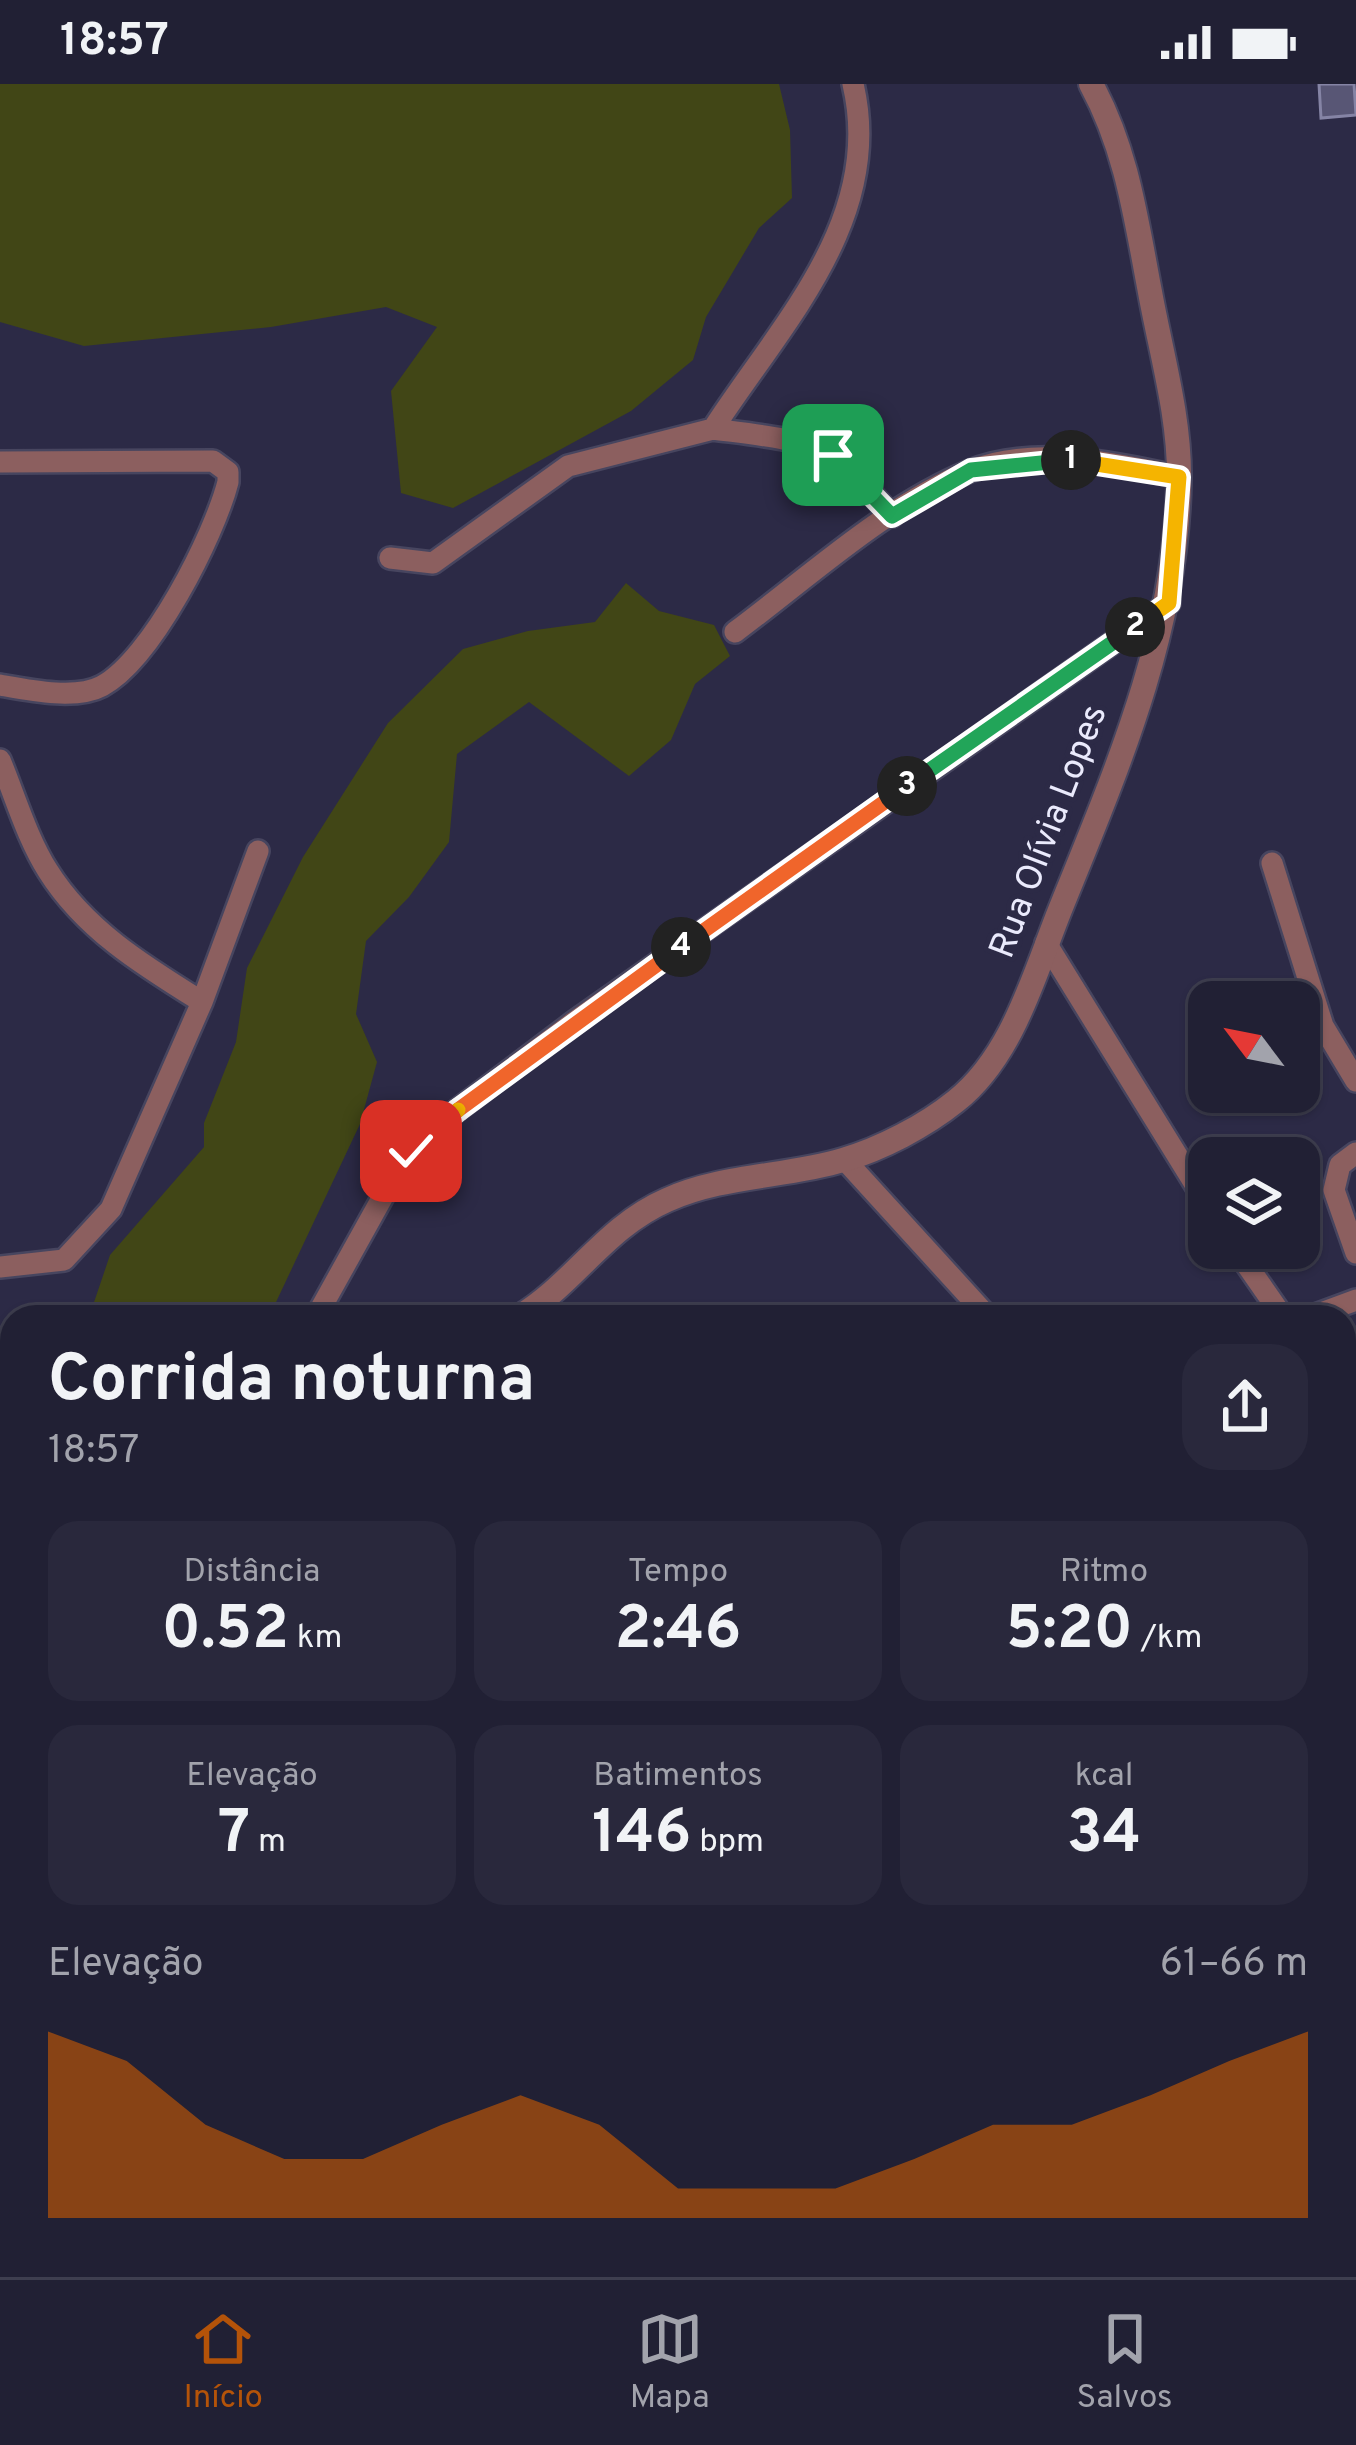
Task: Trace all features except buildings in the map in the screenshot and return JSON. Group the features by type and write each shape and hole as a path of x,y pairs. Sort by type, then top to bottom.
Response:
{"street":[{"path":"713,429 842,234 859,148 854,84"},
{"name":"Rua Olívia Lopes","path":"532,1305 631,1216 674,1196 844,1160 929,1119 989,1069 1120,763 1169,603 1179,477 1173,412 1128,177 1114,126 1090,84"},
{"path":"390,558 433,563 568,466 713,429 792,440 833,455 892,516"},
{"path":"736,632 892,516 971,470 1056,459 1179,477"},
{"path":"0,462 213,461 228,472 206,540 171,608 120,673 98,688 0,685"},
{"path":"323,1305 396,1173 452,1114 574,1022 1169,603"},
{"path":"0,760 45,866 68,900 121,951 202,1002"},
{"path":"0,1267 64,1260 87,1241 111,1209 202,1002 258,851"},
{"path":"1272,862 1323,1026 1356,1081"},
{"path":"1046,944 1188,1173"},
{"path":"1356,1153 1340,1165 1334,1190 1356,1253"},
{"path":"844,1160 968,1305"},
{"path":"1250,1269 1275,1305"}],"green space":[{"path":"0,84 779,84 790,130 792,198 759,228 706,317 693,360 631,411 453,508 401,493 391,391 437,327 386,307 271,327 84,346 0,322"},
{"path":"626,583 659,611 714,625 730,656 695,684 671,740 629,776 529,702 457,754 449,842 409,897 366,941 356,1014 377,1062 360,1124 275,1305 93,1305 110,1255 204,1147 204,1123 236,1042 247,968 303,857 388,723 463,649 528,631 595,622"}],"route":[{"path":"411,1151 574,1022 1169,603 1179,477 1056,459 999,464 971,470 892,516 833,455"}]}
